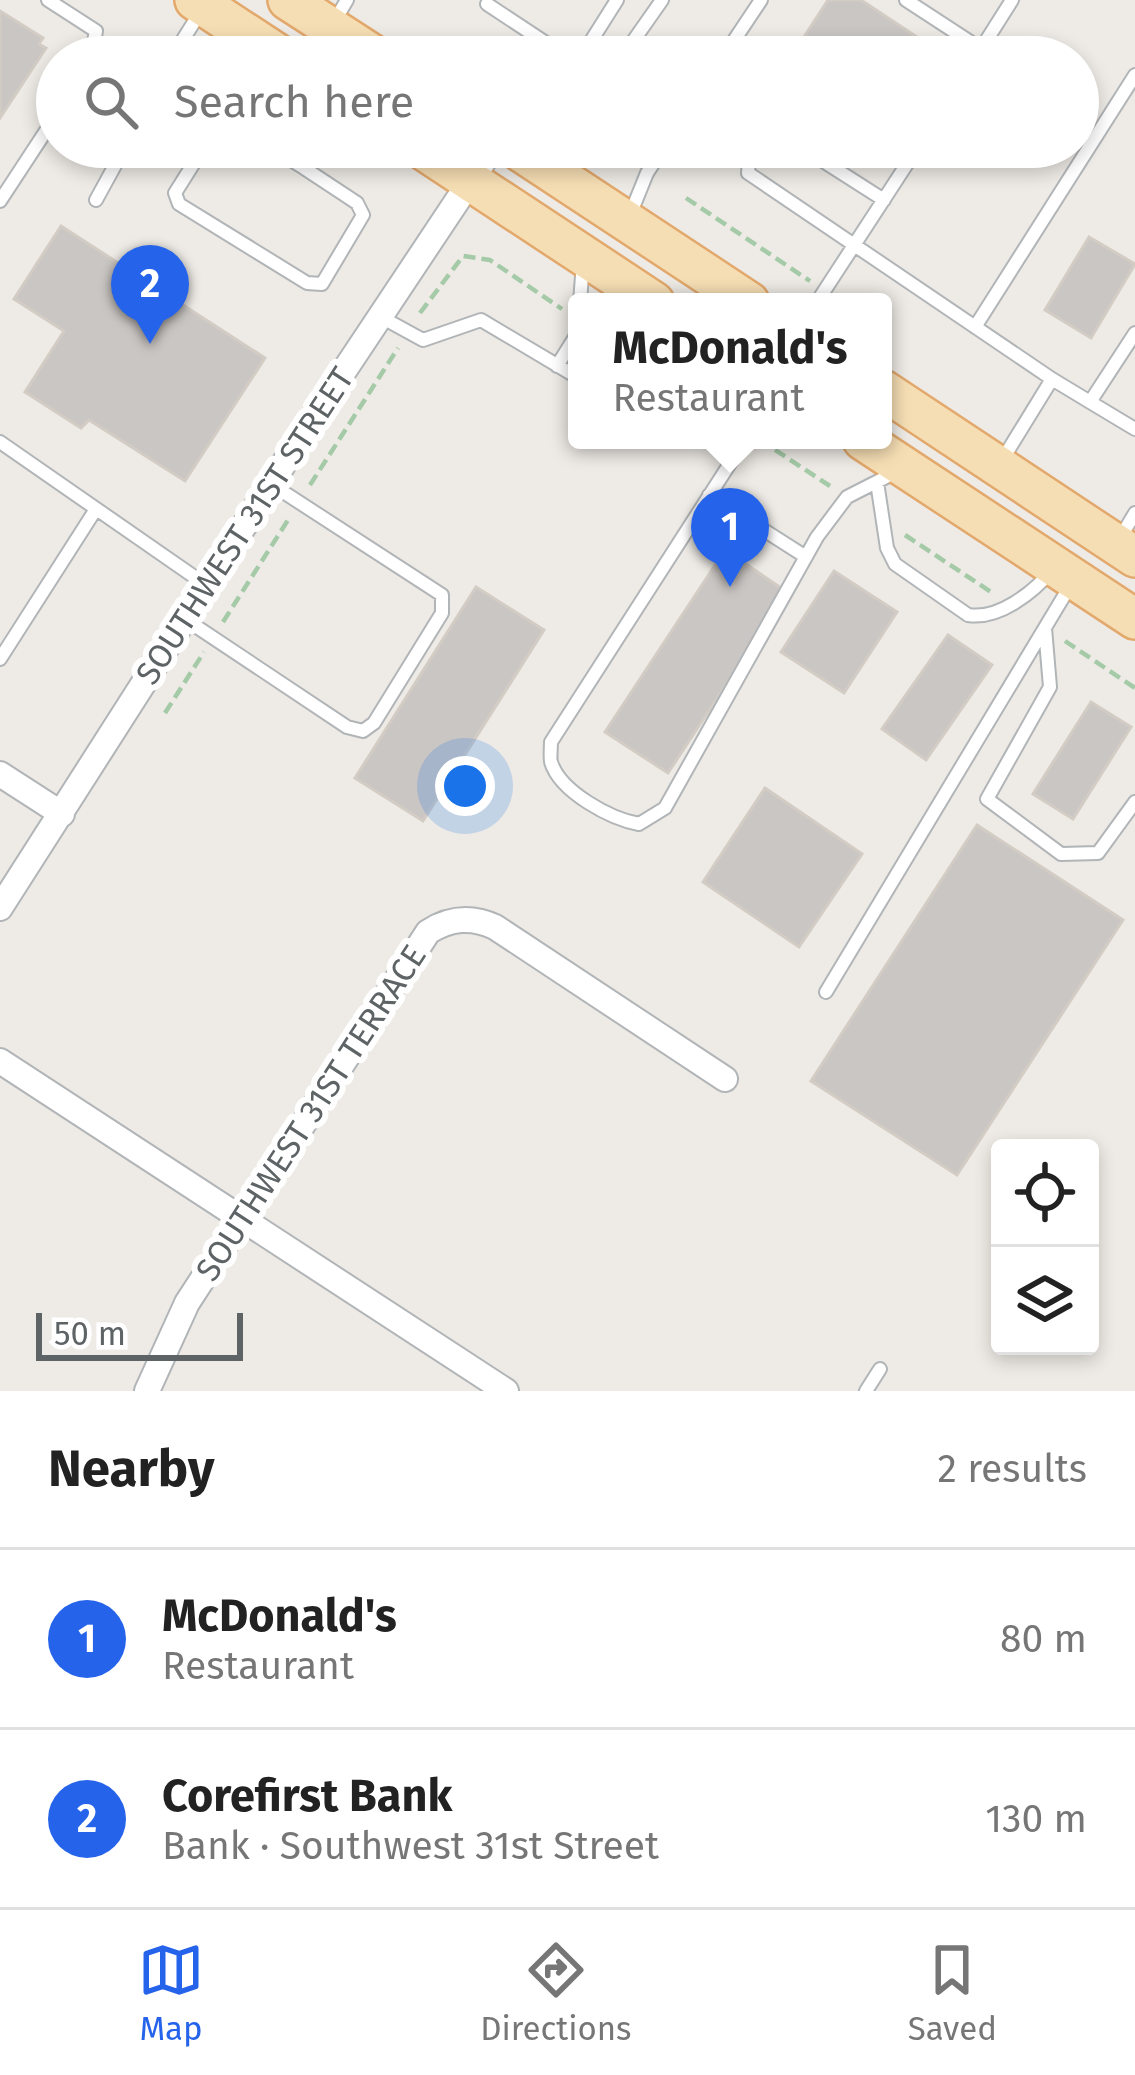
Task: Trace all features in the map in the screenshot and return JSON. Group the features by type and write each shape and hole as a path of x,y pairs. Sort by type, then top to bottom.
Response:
{"main road":[{"path":"288,0 339,14"},
{"path":"202,2 251,36"},
{"path":"452,168 640,293"},
{"path":"544,168 735,293"},
{"path":"892,396 998,466 1123,538 1065,573"},
{"path":"870,449 891,475 1065,573 1135,619"}],"street":[{"name":"SOUTHWEST 31ST STREET","path":"0,908 469,179 485,168"},
{"path":"0,774 62,814"},
{"name":"SOUTHWEST 31ST TERRACE","path":"147,1391 188,1304 428,932 461,919 495,927 724,1079"},
{"path":"0,1061 506,1391"}],"lane":[{"path":"48,0 96,31 95,36"},
{"path":"594,36 617,0"},
{"path":"637,36 662,0"},
{"path":"737,36 761,0"},
{"path":"906,0 955,36"},
{"path":"989,36 1012,0"},
{"path":"183,36 202,2"},
{"path":"488,4 536,36"},
{"path":"1099,132 1135,75"},
{"path":"0,201 36,146"},
{"path":"96,200 114,168"},
{"path":"191,168 176,193 179,204 308,283 322,284 364,215 357,203 304,168"},
{"path":"627,222 650,168"},
{"path":"748,168 748,173 1052,380 1135,429"},
{"path":"834,168 884,200"},
{"path":"824,293 905,168"},
{"path":"975,327 1076,168"},
{"path":"581,293 584,256"},
{"path":"380,316 423,340 481,320 568,372"},
{"path":"1090,402 1135,333"},
{"path":"557,366 568,348"},
{"path":"998,466 1052,380"},
{"path":"0,442 207,585"},
{"path":"738,449 551,742 550,761 568,787 623,821 639,824 665,808 806,557 847,497 891,475"},
{"path":"891,475 883,520 895,565 968,615 981,617 1065,573"},
{"path":"185,619 347,727 363,731 374,723 442,613 442,595 272,484"},
{"path":"709,495 806,557"},
{"path":"0,659 97,509"},
{"path":"826,992 1045,628 1065,573"},
{"path":"1045,628 1050,687 987,799 1061,854 1098,853 1135,802"},
{"path":"866,1391 880,1369"}],"path":[{"path":"686,198 818,293"},
{"path":"165,713 408,333 463,256 490,260 568,313"},
{"path":"774,449 847,497"},
{"path":"883,520 1009,604"},
{"path":"1045,628 1135,688"}],"building":[{"path":"828,0 861,0 915,36 805,36"},
{"path":"0,11 40,36 36,36 36,63 0,118"},
{"path":"61,226 265,358 185,481 89,420 81,428 25,392 64,331 14,299"},
{"path":"1089,237 1135,264 1091,338 1045,310"},
{"path":"725,550 787,592 668,773 605,732"},
{"path":"834,571 897,612 844,693 781,652"},
{"path":"476,587 544,630 423,821 355,778"},
{"path":"948,635 992,665 926,760 882,729"},
{"path":"1091,702 1131,727 1073,819 1033,794"},
{"path":"765,788 862,854 799,947 703,882"},
{"path":"977,825 1123,920 957,1175 811,1081"}],"place":[{"name":"Corefirst Bank","path":"150,344"},
{"name":"McDonald's","path":"730,587"}]}
